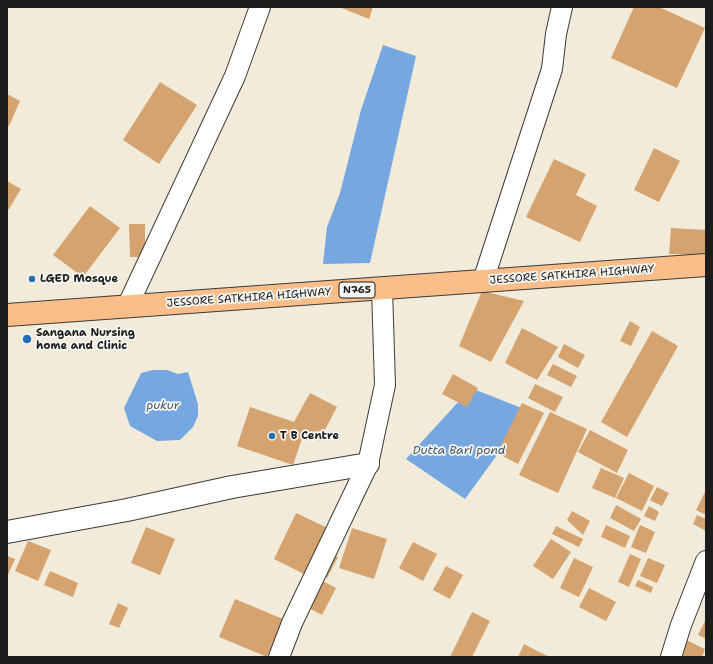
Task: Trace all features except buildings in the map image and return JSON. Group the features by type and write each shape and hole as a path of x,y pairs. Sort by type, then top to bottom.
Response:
{"highway":[{"name":"JESSORE SATKHIRA HIGHWAY","path":"7,315 706,265"}],"street":[{"path":"127,307 235,76 260,7"},
{"path":"483,281 552,69 556,34 562,7"},
{"path":"279,657 292,623 368,464 385,385 382,288"},
{"path":"7,532 127,510 232,487 368,464"},
{"path":"671,657 681,625 706,561"}],"water":[{"path":"383,45 416,56 370,263 323,264 327,227 340,193 361,110"},
{"name":"pukur","path":"153,370 167,370 178,374 188,372 198,404 198,416 193,427 180,440 157,441 130,426 124,408 141,373"},
{"name":"Dutta Bari pond","path":"471,388 529,411 465,499 406,459"}],"place":[{"name":"LGED Mosque","path":"32,279"},
{"name":"Sangana Nursing home and Clinic","path":"27,339"},
{"name":"T B Centre","path":"272,436"}]}
